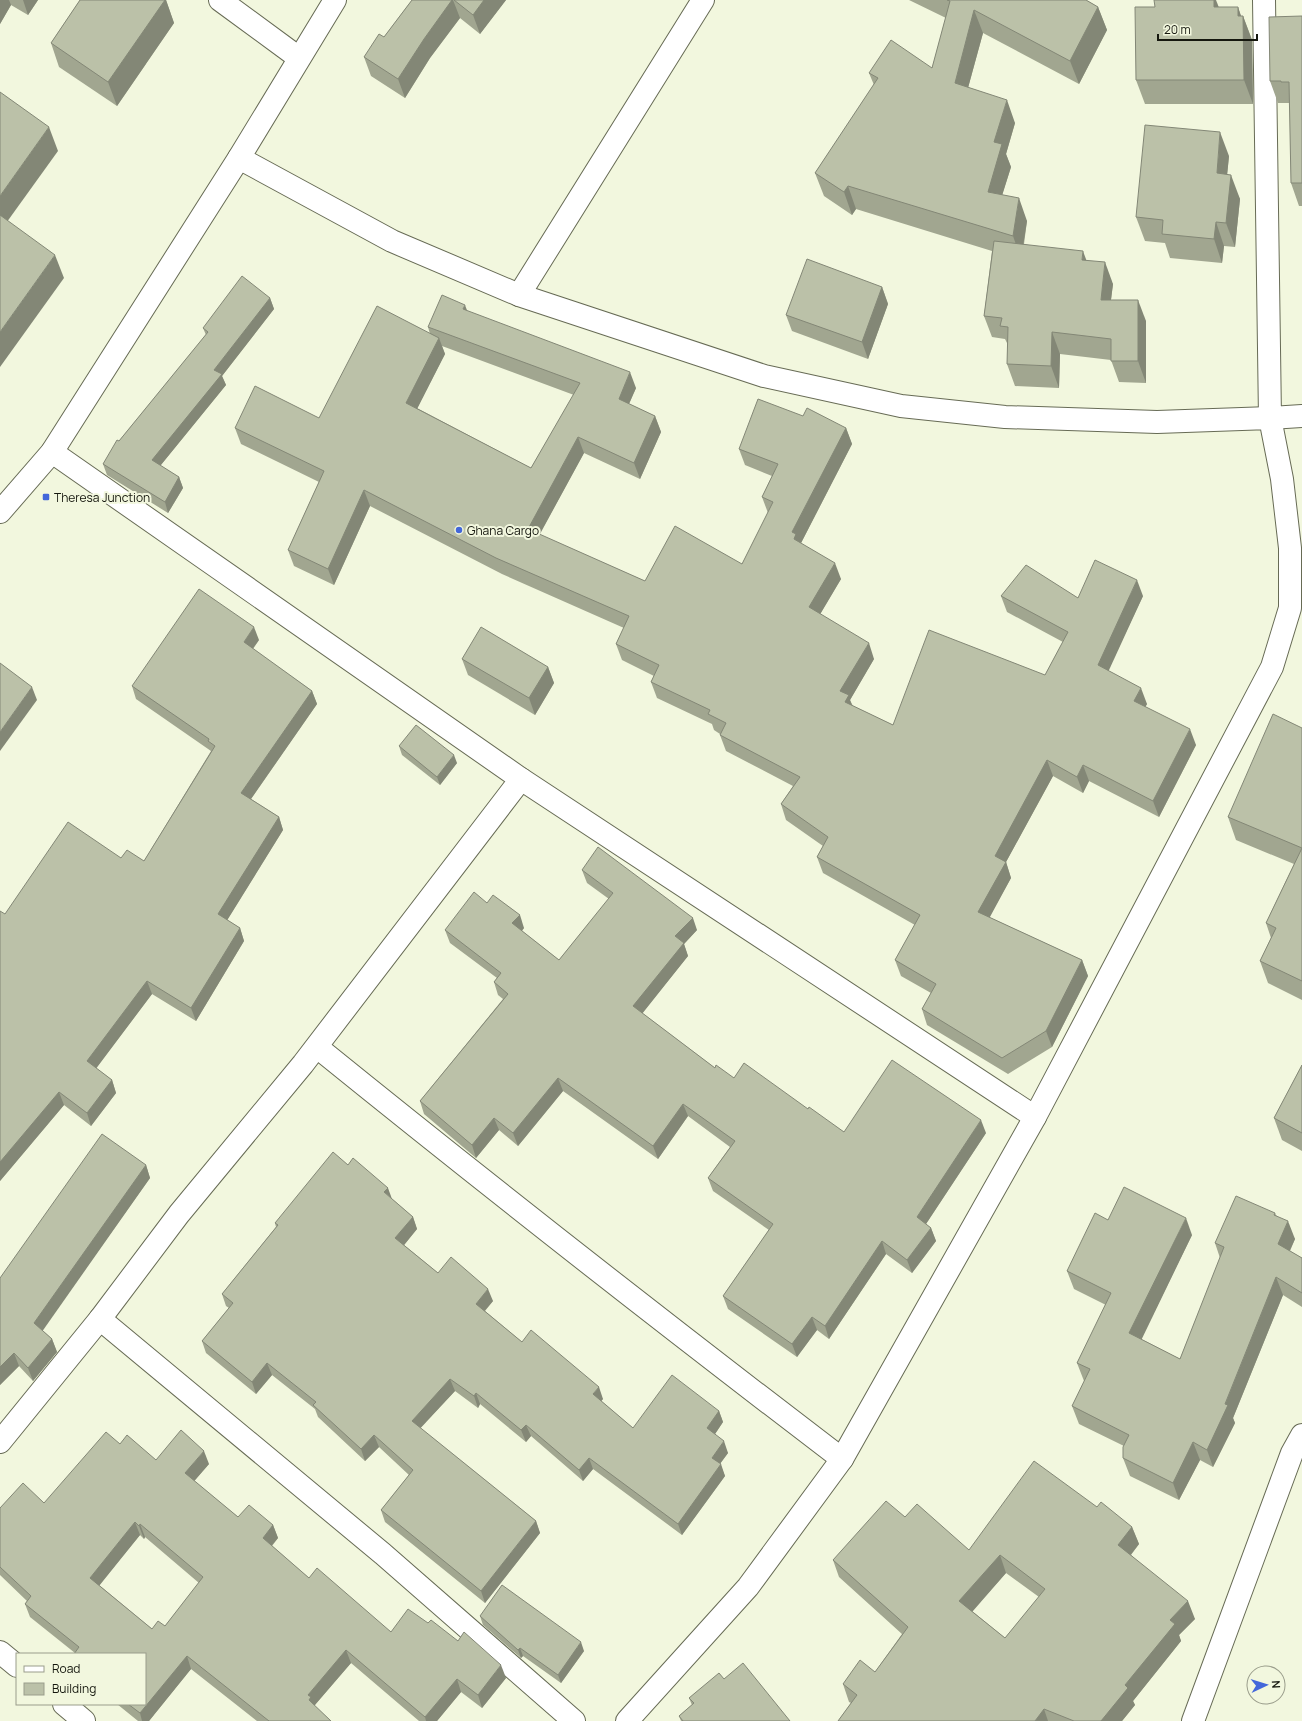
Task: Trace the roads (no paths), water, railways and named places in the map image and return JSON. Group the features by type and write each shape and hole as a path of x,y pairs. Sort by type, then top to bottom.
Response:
{"street":[{"path":"220,0 300,58"},
{"path":"0,512 52,452 239,158 335,0"},
{"path":"519,295 703,0"},
{"path":"627,1721 748,1587 842,1459 1035,1117 1272,667 1290,608 1290,548 1282,479 1270,418 1264,0"},
{"path":"239,158 392,241 519,295 764,376 901,406 1005,417 1149,422 1302,416"},
{"path":"52,452 521,779 1035,1117"},
{"path":"0,1442 100,1319 179,1214 316,1047 521,779"},
{"path":"316,1047 659,1319 842,1459"},
{"path":"100,1319 383,1554 574,1721"},
{"path":"1193,1721 1299,1449"},
{"path":"0,1652 16,1665"},
{"path":"65,1705 84,1721"}],"place":[{"name":"Theresa Junction","path":"46,497"},
{"name":"Ghana Cargo","path":"459,530"}]}
